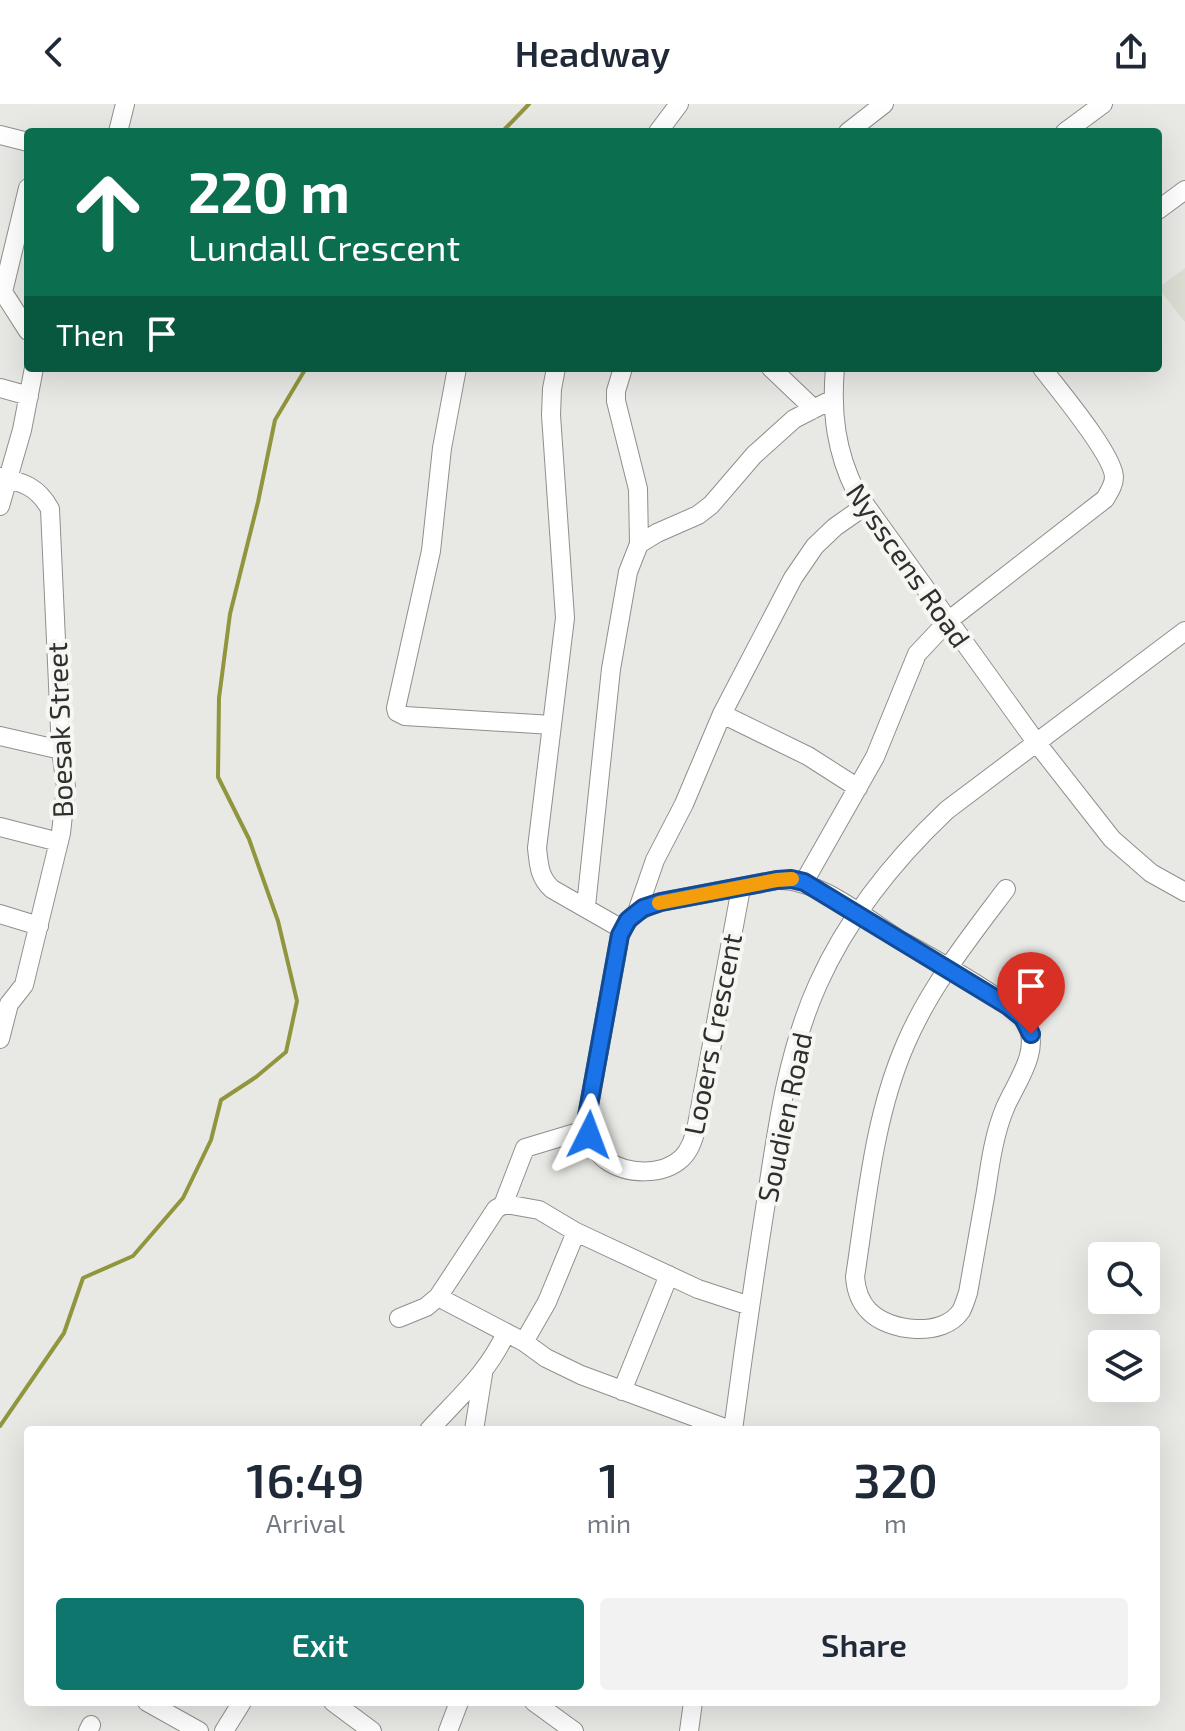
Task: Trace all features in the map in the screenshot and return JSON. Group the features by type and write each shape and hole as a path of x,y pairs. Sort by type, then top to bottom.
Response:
{"street":[{"path":"119,128 125,104"},
{"path":"661,128 679,104"},
{"path":"853,128 884,104"},
{"path":"1070,128 1103,104"},
{"path":"0,135 24,141"},
{"path":"1162,207 1185,190"},
{"path":"24,204 2,292 24,325"},
{"path":"0,506 4,478 33,372"},
{"path":"456,372 442,448 431,551 397,712 405,716 552,725"},
{"path":"555,372 551,415 565,618 537,848 539,870 544,882 552,889 622,929"},
{"path":"586,906 611,669 628,572 639,544 638,489 616,401 622,372"},
{"path":"775,372 814,409"},
{"name":"Nysscens Road","path":"835,372 834,431 845,470 865,506 1036,742 1112,839 1151,873 1185,892"},
{"path":"1006,889 948,969 927,1002 906,1043 888,1092 874,1156 855,1277 857,1293 865,1308 887,1324 933,1328 949,1322 961,1311 968,1293 1003,1111 1022,1072 1031,1042 1028,1026 1023,1018 948,969 804,882 858,788 895,713 917,654 948,621 1105,499 1114,480 1113,469 1102,449 1045,372"},
{"path":"0,388 29,396"},
{"path":"639,544 698,515 711,505 754,455 794,419 833,399"},
{"name":"Boesak Street","path":"0,1039 4,1003 24,985 65,816 66,787 61,750 50,509 28,484 4,478"},
{"path":"503,1205 525,1148 588,1129 586,1122 622,929 637,912 655,860 684,804 722,714 793,578 815,546 865,506"},
{"name":"Soudien Road","path":"732,1426 783,1095 794,1050 818,985 857,914 885,875 919,837 966,794 1185,631"},
{"path":"722,714 808,756 858,788"},
{"path":"0,736 61,750"},
{"path":"0,827 59,842"},
{"name":"Looers Crescent","path":"637,912 661,902 777,880 804,882"},
{"name":"Looers Crescent","path":"588,1129 595,1147 605,1159 632,1171 665,1168 689,1150 696,1130 741,888"},
{"path":"0,914 39,926"},
{"path":"399,1318 426,1307 438,1297 496,1209 503,1205 539,1210 576,1232 698,1289 750,1306"},
{"path":"524,1342 547,1302 576,1232"},
{"path":"622,1391 669,1275"},
{"path":"438,1297 524,1342 546,1358 622,1391 720,1426"},
{"path":"433,1426 483,1374 495,1358 506,1333"},
{"path":"475,1426 483,1374"},
{"path":"154,1706 199,1731"},
{"path":"224,1731 240,1706"},
{"path":"338,1706 372,1731"},
{"path":"448,1731 457,1706"},
{"path":"540,1706 574,1731"},
{"path":"689,1731 692,1706"}],"shaded area":[{"path":"1185,268 1185,322 1162,293 1162,285"}],"waterway":[{"path":"506,128 529,104"},
{"path":"0,1426 64,1333 83,1278 133,1256 183,1198 211,1140 221,1100 286,1052 297,1001 278,921 249,839 218,777 219,698 230,614 275,420 304,372"}],"slow traffic":[{"path":"659,903 792,879"}],"route":[{"path":"589,1135 586,1122 620,935 628,920 637,912 661,902 777,880 804,882 1008,1006 1023,1018 1031,1034"}]}
